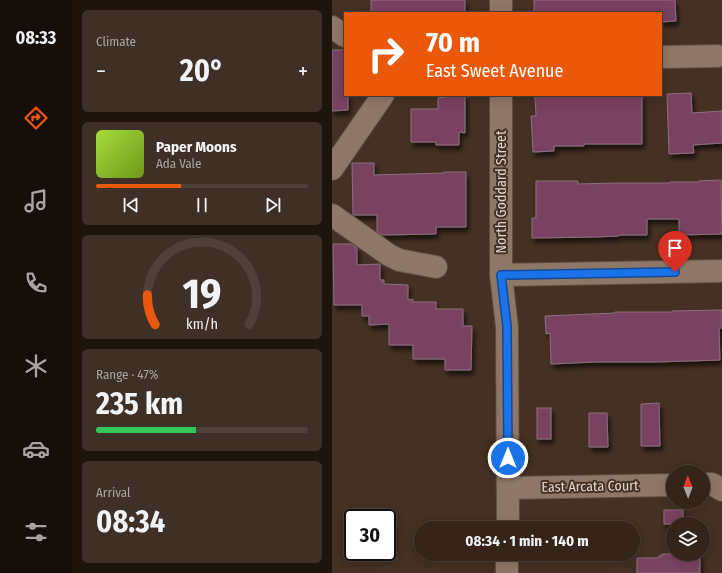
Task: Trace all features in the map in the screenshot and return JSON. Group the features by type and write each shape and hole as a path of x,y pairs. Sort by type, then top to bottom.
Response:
{"street":[{"path":"501,0 501,12"},
{"path":"332,27 344,35"},
{"path":"662,57 718,56"},
{"path":"332,169 382,96"},
{"name":"North Goddard Street","path":"501,96 501,275 507,326 508,521"},
{"path":"332,215 389,255 399,260 436,267"},
{"path":"501,275 722,272"},
{"path":"710,484 722,490"},
{"name":"East Arcata Court","path":"508,488 666,485"},
{"path":"507,573 508,561"}],"building":[{"path":"371,0 465,0 465,12 371,12"},
{"path":"534,0 675,0 676,21 662,22 662,12 534,12"},
{"path":"332,50 344,50 344,96 348,96 348,110 332,111"},
{"path":"691,93 692,113 722,111 722,143 693,145 694,153 669,154 667,94"},
{"path":"465,96 465,133 459,132 459,145 436,145 436,142 411,142 411,109 438,109 438,98"},
{"path":"535,96 642,96 642,144 584,144 584,146 554,146 554,151 533,152 531,116 536,116"},
{"path":"352,163 374,163 374,175 466,172 466,227 436,227 436,234 382,235 377,232 377,215 353,215"},
{"path":"721,180 722,234 679,235 679,219 647,219 647,235 532,238 532,218 536,218 536,181 578,181 578,184 670,183"},
{"path":"333,244 351,244 357,248 357,265 380,264 380,280 384,280 384,284 408,285 408,300 413,299 413,302 436,302 436,309 463,309 463,326 472,326 471,370 445,370 445,359 413,359 413,345 389,345 389,324 369,325 369,316 362,316 362,305 334,305"},
{"path":"722,310 722,328 719,328 720,360 551,364 550,333 546,334 545,316 615,312"},
{"path":"659,403 660,446 641,446 641,404"},
{"path":"537,408 551,408 551,439 537,439"},
{"path":"589,413 607,413 608,447 589,447"},
{"path":"664,510 683,510 683,517 666,517 666,524 664,524"},
{"path":"662,554 666,554 666,561 700,561 700,573 637,573 637,561 640,561 640,558 659,558 659,556 662,556"}],"route":[{"path":"508,458 507,326 501,275 675,272"}]}
